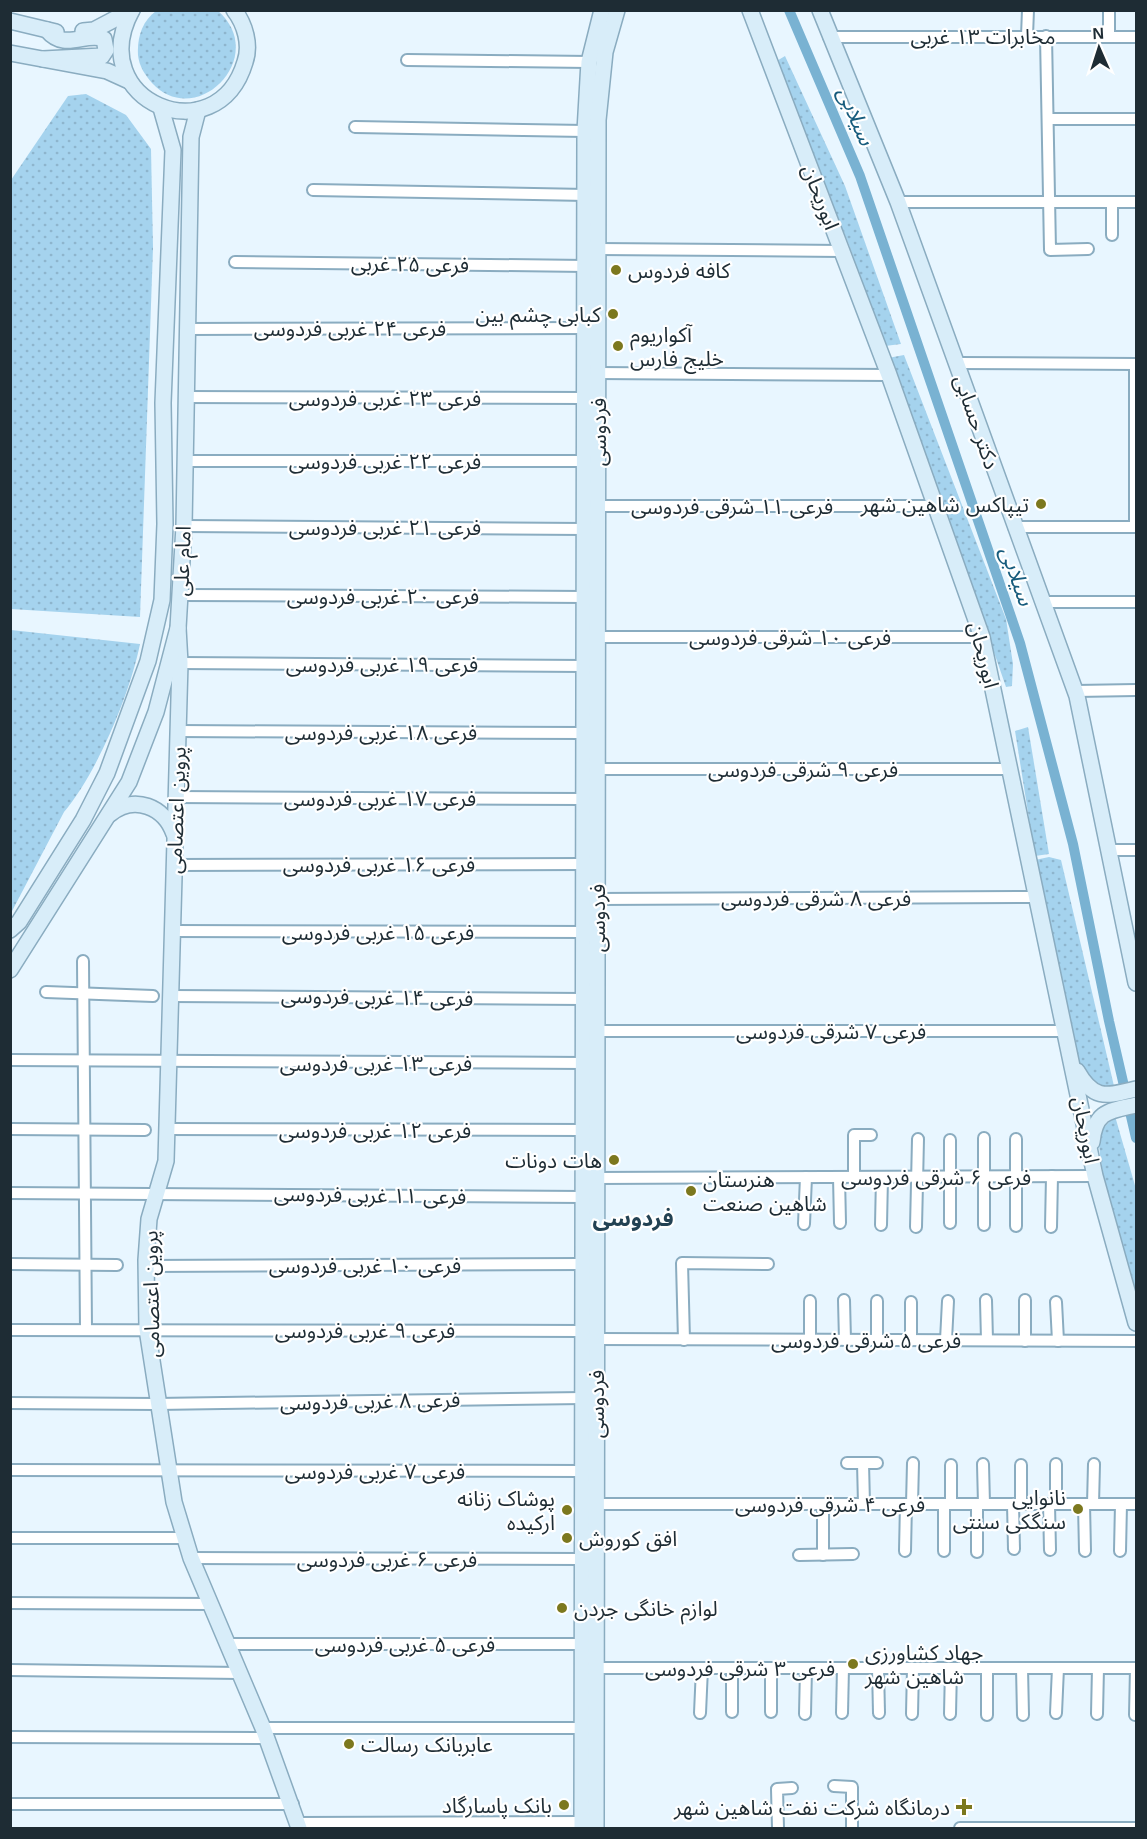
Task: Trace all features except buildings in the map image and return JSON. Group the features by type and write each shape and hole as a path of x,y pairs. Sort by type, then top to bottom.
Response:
{"main road":[{"path":"10,21 59,33 94,30 132,10"},
{"path":"132,10 124,26 120,44 122,63 129,81 143,97 161,108 177,112 198,110 212,105 229,93 241,76 247,57 246,36 234,10"},
{"name":"فردوسی","path":"586,1826 595,1668 596,1504 589,1432 583,1398 589,1335 583,1264 585,597 598,506 598,249 589,62 602,10"},
{"name":"فردوسی","path":"586,1826 582,1728 582,1471 589,1432 589,1335 596,1178 598,1031 597,636 592,555 585,529 586,195 591,131 605,52 617,10"},
{"name":"ابوریحان","path":"750,10 889,375 982,637 1090,1154 1137,1323"},
{"name":"دکتر حسابی","path":"820,10 828,37 898,202 1014,527 1076,691 1109,850 1131,931 1137,983"},
{"path":"43,59 89,58 102,56 106,51 104,39 99,37 65,40 47,30"},
{"path":"10,53 107,71 129,81"},
{"name":"امام علی","path":"10,930 19,922 77,829 107,773 148,661 162,600 163,403 173,160 161,108"},
{"name":"امام علی","path":"13,961 129,782 156,712 178,628 182,595 184,526 191,137 198,110"},
{"path":"168,131 174,118 184,118 191,137"},
{"path":"163,403 168,414 174,417 185,405"},
{"path":"164,450 171,438 180,438 185,454"},
{"name":"پروین اعتصامی","path":"178,628 180,663 166,1161 149,1219 146,1266 147,1329 168,1471 174,1502 191,1558 265,1733 299,1826"},
{"path":"105,818 126,805 150,807 170,822 175,839"},
{"path":"1072,1063 1085,1086 1104,1095 1137,1089"},
{"path":"1090,1154 1094,1126 1107,1112 1137,1105"}],"street":[{"path":"1028,10 1028,36"},
{"path":"1109,10 1109,37"},
{"path":"1046,36 1050,250 1088,249"},
{"name":"مخابرات ۱۳ غربی","path":"828,37 1137,37"},
{"path":"407,60 589,62"},
{"path":"1048,119 1137,119"},
{"path":"355,127 591,131"},
{"path":"314,190 586,195"},
{"path":"898,202 1137,202"},
{"path":"1112,202 1112,235"},
{"path":"598,249 842,251"},
{"name":"فرعی ۲۵ غربی","path":"235,262 586,266"},
{"name":"فرعی ۲۴ غربی فردوسی","path":"186,328 585,328"},
{"path":"957,363 1136,364 1136,527 1014,527"},
{"path":"598,373 889,375"},
{"name":"فرعی ۲۳ غربی فردوسی","path":"185,405 585,398"},
{"name":"فرعی ۲۲ غربی فردوسی","path":"185,454 585,461"},
{"name":"فرعی ۱۱ شرقی فردوسی","path":"598,506 937,506"},
{"name":"فرعی ۲۱ غربی فردوسی","path":"184,526 585,529"},
{"name":"فرعی ۲۰ غربی فردوسی","path":"182,595 585,597"},
{"path":"1042,602 1137,602"},
{"name":"فرعی ۱۰ شرقی فردوسی","path":"597,636 982,637"},
{"name":"فرعی ۱۹ غربی فردوسی","path":"180,663 585,666"},
{"path":"1076,691 1137,690"},
{"name":"فرعی ۱۸ غربی فردوسی","path":"178,730 585,732"},
{"name":"فرعی ۹ شرقی فردوسی","path":"597,768 1009,769"},
{"name":"فرعی ۱۷ غربی فردوسی","path":"176,797 584,799"},
{"path":"1109,850 1137,850"},
{"name":"فرعی ۱۶ غربی فردوسی","path":"174,865 584,864"},
{"name":"فرعی ۸ شرقی فردوسی","path":"596,899 1035,897"},
{"name":"فرعی ۱۵ غربی فردوسی","path":"172,931 584,932"},
{"path":"83,961 86,1062 86,1330"},
{"path":"46,992 153,996"},
{"name":"فرعی ۱۴ غربی فردوسی","path":"170,996 584,999"},
{"name":"فرعی ۷ شرقی فردوسی","path":"598,1031 1065,1031"},
{"name":"فرعی ۱۳ غربی فردوسی","path":"10,1060 169,1063 584,1063"},
{"path":"10,1129 145,1130"},
{"name":"فرعی ۱۲ غربی فردوسی","path":"167,1130 583,1130"},
{"path":"854,1177 854,1135 871,1135"},
{"path":"984,1138 984,1225"},
{"path":"1016,1138 1016,1226"},
{"path":"916,1227 918,1139"},
{"path":"950,1140 950,1223"},
{"path":"1051,1227 1052,1176"},
{"name":"فرعی ۶ شرقی فردوسی","path":"596,1178 1095,1176"},
{"path":"804,1224 806,1177"},
{"path":"839,1177 840,1223"},
{"path":"881,1225 882,1177"},
{"name":"فرعی ۱۱ غربی فردوسی","path":"10,1193 583,1197"},
{"path":"684,1340 682,1263 768,1264"},
{"path":"10,1264 117,1265"},
{"name":"فرعی ۱۰ غربی فردوسی","path":"146,1266 583,1264"},
{"path":"844,1300 845,1340"},
{"path":"986,1300 987,1341"},
{"path":"1025,1300 1025,1341"},
{"path":"810,1301 810,1340"},
{"path":"877,1301 877,1340"},
{"path":"946,1340 948,1301"},
{"path":"911,1302 911,1340"},
{"path":"1056,1302 1058,1341"},
{"name":"فرعی ۹ غربی فردوسی","path":"10,1330 147,1329 589,1335"},
{"name":"فرعی ۵ شرقی فردوسی","path":"589,1335 684,1340 1137,1341"},
{"name":"فرعی ۸ غربی فردوسی","path":"10,1403 157,1404 583,1398"},
{"path":"847,1463 877,1463"},
{"path":"863,1463 864,1504"},
{"path":"905,1551 913,1463"},
{"path":"977,1552 983,1464"},
{"path":"1050,1550 1056,1464"},
{"path":"1085,1551 1094,1464"},
{"path":"944,1551 951,1465"},
{"path":"1014,1549 1021,1465"},
{"name":"فرعی ۷ غربی فردوسی","path":"10,1470 582,1471"},
{"name":"فرعی ۴ شرقی فردوسی","path":"596,1504 1137,1504"},
{"path":"823,1504 823,1555"},
{"path":"1120,1551 1121,1504"},
{"path":"10,1538 185,1538"},
{"path":"799,1555 853,1554"},
{"name":"فرعی ۶ غربی فردوسی","path":"191,1558 582,1559"},
{"path":"10,1603 211,1604"},
{"name":"فرعی ۵ غربی فردوسی","path":"227,1644 582,1644"},
{"name":"فرعی ۳ شرقی فردوسی","path":"595,1668 1136,1668"},
{"path":"700,1713 702,1668"},
{"path":"732,1668 732,1712"},
{"path":"771,1668 771,1712"},
{"path":"805,1714 806,1668"},
{"path":"842,1713 843,1668"},
{"path":"878,1668 879,1713"},
{"path":"912,1714 913,1668"},
{"path":"950,1714 951,1668"},
{"path":"987,1668 987,1715"},
{"path":"1022,1668 1023,1715"},
{"path":"1056,1713 1058,1668"},
{"path":"1096,1714 1098,1668"},
{"path":"1135,1714 1136,1668"},
{"path":"10,1670 240,1673"},
{"path":"10,1737 582,1728"},
{"path":"834,1786 852,1787 852,1828"},
{"path":"778,1828 777,1789 792,1788"},
{"path":"10,1804 292,1804"},
{"path":"299,1826 586,1826"},
{"path":"960,1828 1137,1828"}],"shaded area":[{"path":"217,10 232,28 236,48 232,66 221,82 206,93 188,98 170,96 152,83 140,63 138,42 141,30 156,11"},
{"path":"785,56 845,186 901,344 885,346 849,245 775,62"},
{"path":"86,94 126,115 151,149 153,248 140,617 11,609 11,180 68,96"},
{"path":"904,355 1006,619 1013,664 1012,686 1006,687 940,496 888,358"},
{"path":"11,630 140,644 129,686 100,755 64,812 11,913"},
{"path":"1028,727 1049,854 1035,856 1015,731"},
{"path":"1049,857 1061,860 1114,1086 1107,1089 1092,1080 1078,1060 1035,860"},
{"path":"1115,1116 1136,1189 1136,1293 1112,1212 1099,1146 1101,1132"}],"waterway":[{"name":"سیلابی","path":"789,10 860,176 1020,643 1073,844 1109,1021 1136,1138"}],"place":[{"name":"کافه فردوس","path":"616,270"},
{"name":"کبابی چشم بین","path":"613,314"},
{"name":"آکواریوم خلیج فارس","path":"618,346"},
{"name":"تیپاکس شاهین شهر","path":"1041,504"},
{"name":"هات دونات","path":"614,1160"},
{"name":"هنرستان شاهین صنعت","path":"691,1191"},
{"name":"نانوایی سنگکی سنتی","path":"1078,1509"},
{"name":"پوشاک زنانه ارکیده","path":"567,1510"},
{"name":"افق کوروش","path":"567,1538"},
{"name":"لوازم خانگی جردن","path":"562,1608"},
{"name":"جهاد کشاورزی شاهین شهر","path":"853,1664"},
{"name":"عابربانک رسالت","path":"349,1744"},
{"name":"بانک پاسارگاد","path":"564,1805"},
{"name":"درمانگاه شرکت نفت شاهین شهر","path":"964,1807"}],"district":[{"name":"فردوسی","path":"633,1218"}]}
